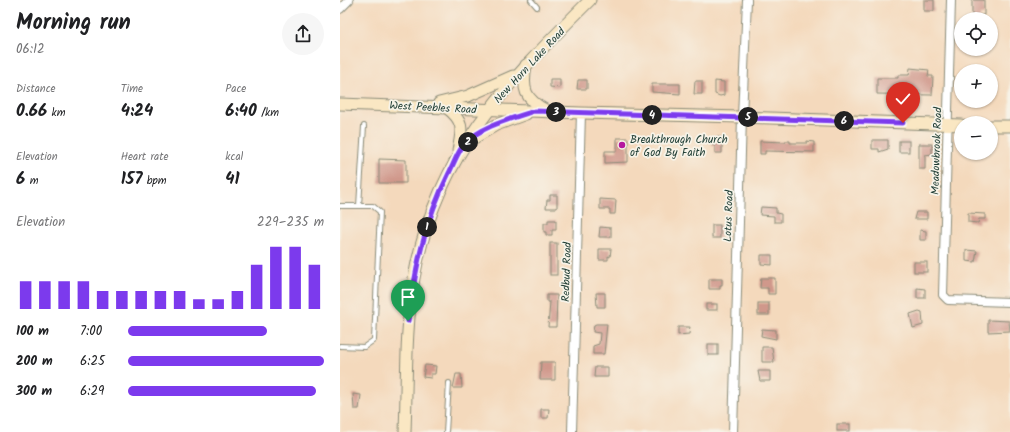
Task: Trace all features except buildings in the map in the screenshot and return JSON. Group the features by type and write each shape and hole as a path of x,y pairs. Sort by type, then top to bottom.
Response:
{"main road":[{"name":"New Horn Lake Road","path":"405,432 408,321 414,278 423,238 440,192 458,154 488,110 517,74 590,0"},
{"path":"527,64 524,78 524,90 535,105 549,112"},
{"path":"424,107 468,96 517,74"},
{"name":"West Peebles Road","path":"340,104 954,125"},
{"path":"447,108 458,116 460,124 458,154"},
{"path":"465,143 496,125 534,111"},
{"path":"998,126 1010,126"}],"street":[{"path":"340,9 349,0"},
{"name":"Lotus Road","path":"734,432 742,117 747,0"},
{"name":"Meadowbrook Road","path":"951,0 943,295 948,300 1010,302"},
{"name":"Redbud Road","path":"572,432 581,113"}],"lane":[{"path":"531,0 538,8"},
{"path":"358,206 364,126"},
{"path":"340,206 373,206 380,212 374,340 364,347 340,346"},
{"path":"446,432 449,383"}],"place":[{"name":"Breakthrough Church of God By Faith","path":"622,145"}],"route":[{"path":"408,321 414,278 423,238 440,192 458,154 465,143 509,119 534,111 903,123"}]}
